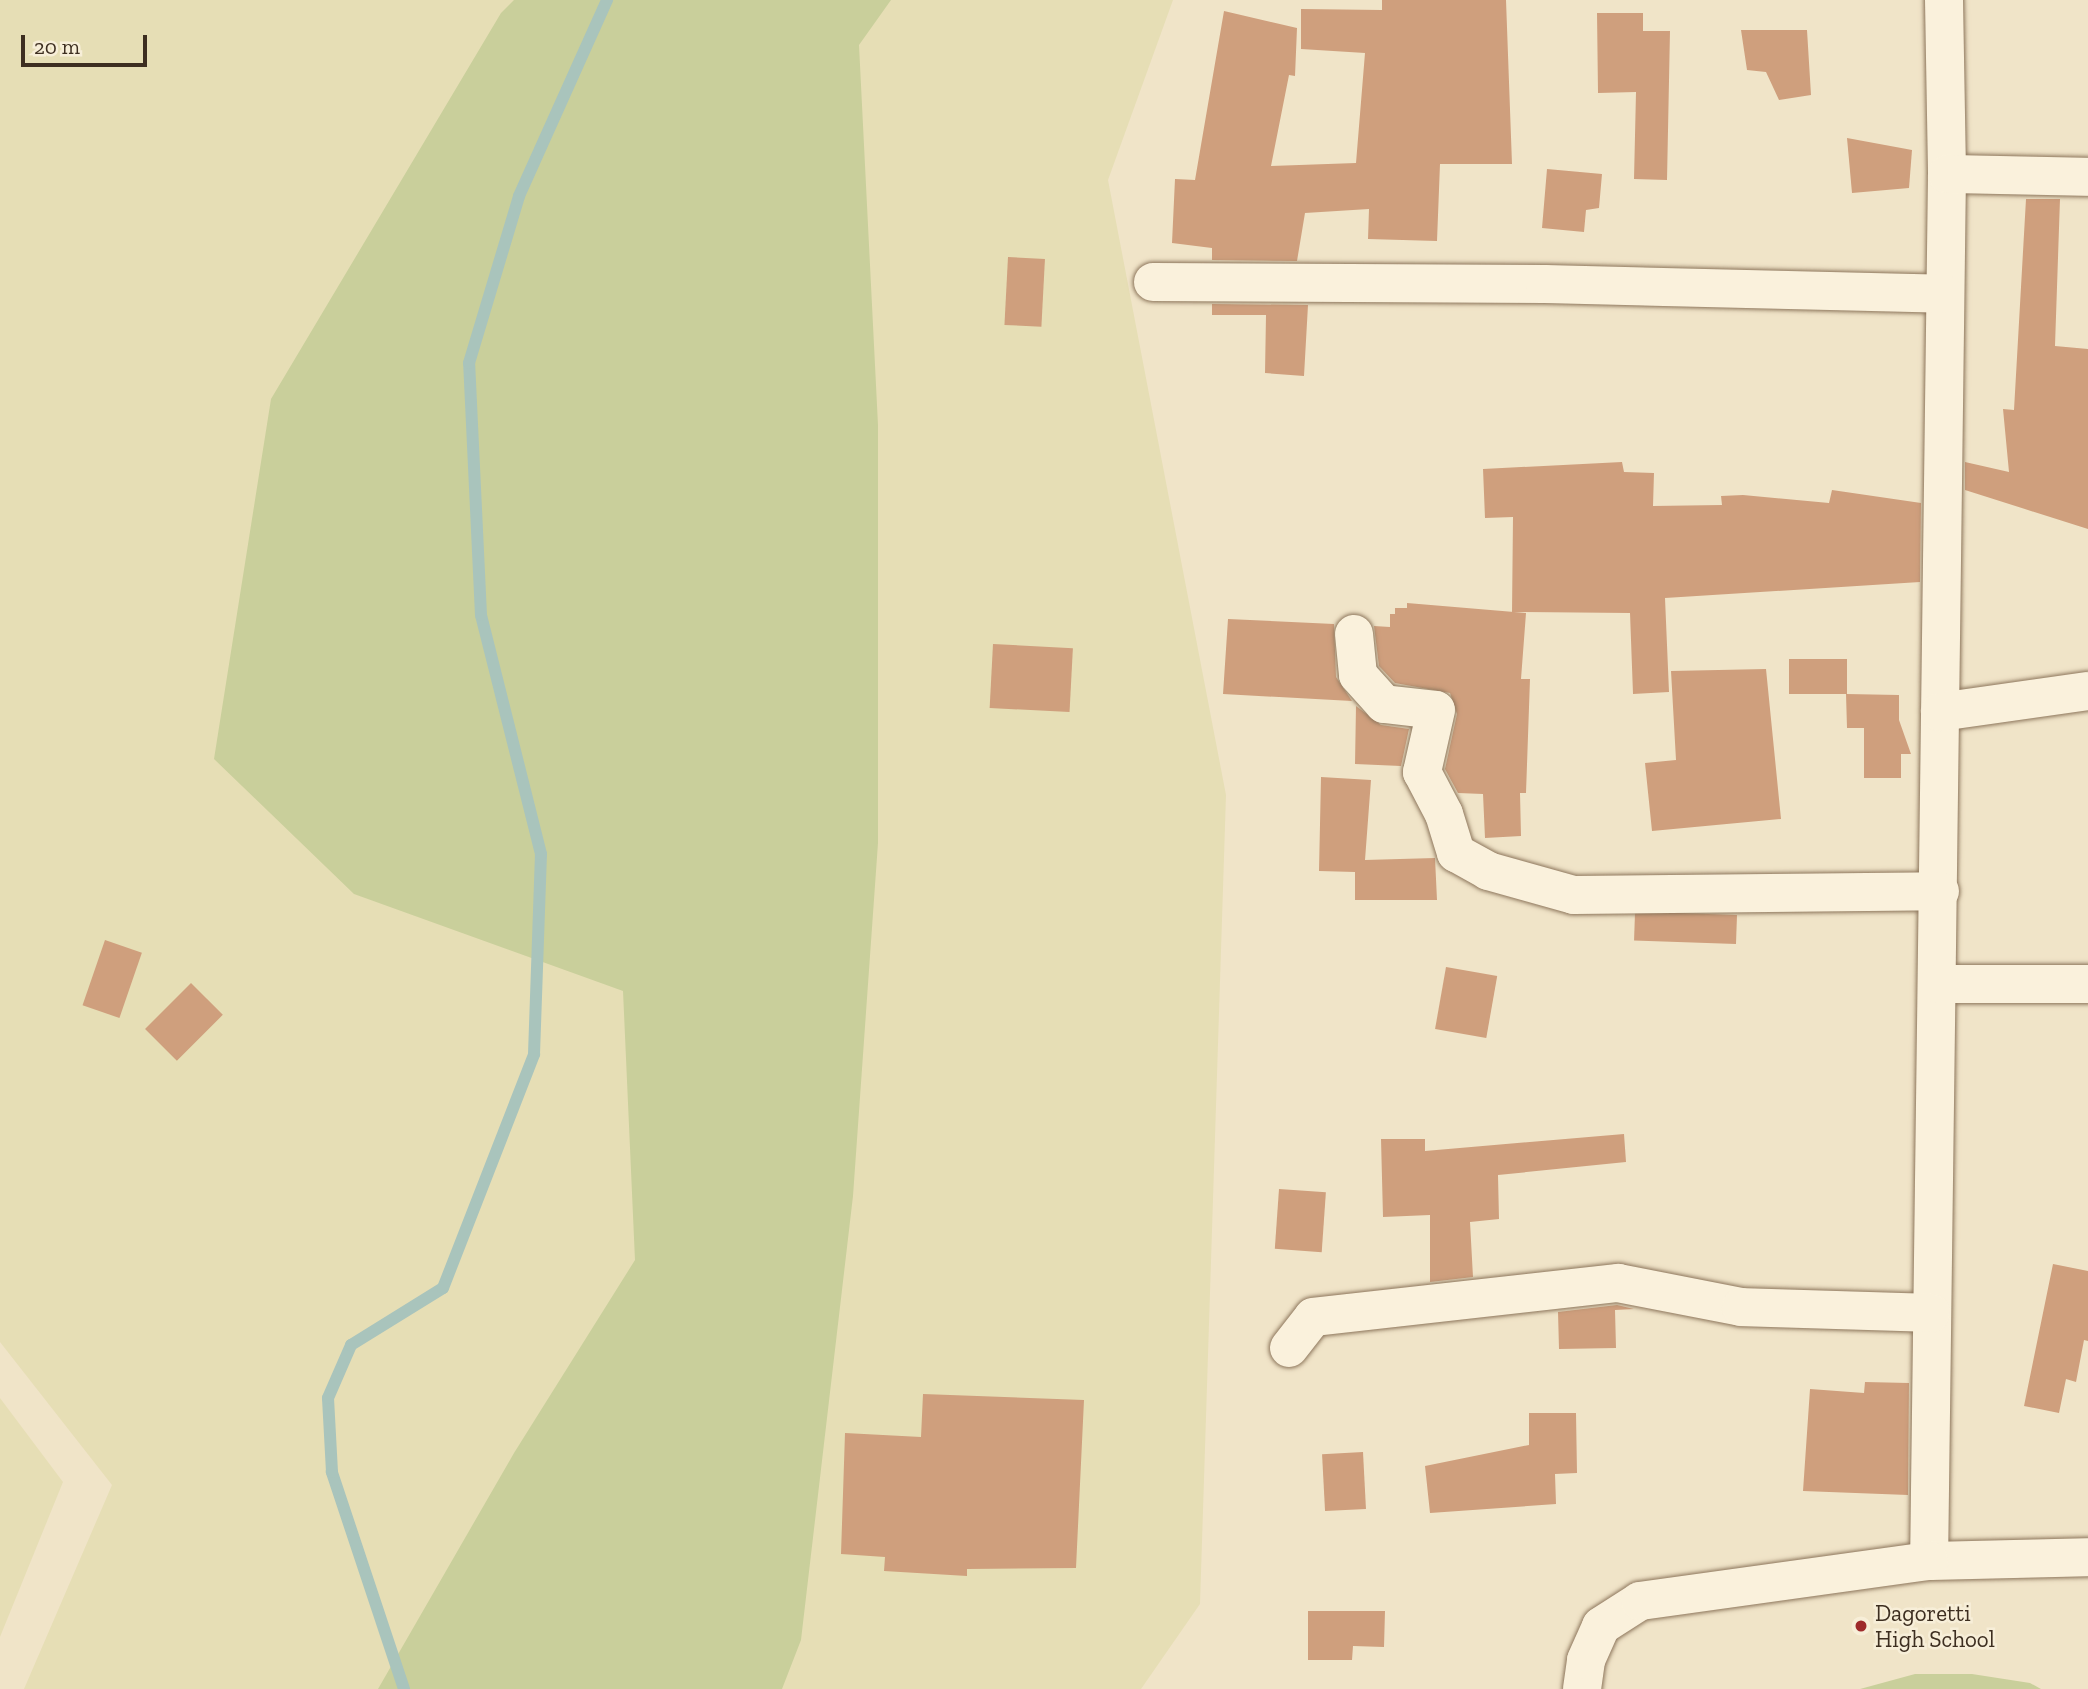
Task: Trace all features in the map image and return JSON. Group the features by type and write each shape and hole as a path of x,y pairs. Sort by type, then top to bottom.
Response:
{"street":[{"path":"1929,1561 1940,891 1947,174 1944,0"},
{"path":"1947,174 2088,177"},
{"path":"1153,282 1545,284 1944,294"},
{"path":"1354,634 1358,675 1384,704 1436,710 1423,772 1444,814 1456,853 1488,871 1574,895 1940,891"},
{"path":"1940,712 2088,691"},
{"path":"1938,984 2088,984"},
{"path":"1289,1348 1313,1317 1618,1283 1741,1307 1931,1313"},
{"path":"1583,1689 1586,1660 1601,1626 1640,1601 1929,1561 2088,1557"}],"shaded area":[{"path":"0,0 1173,0 1108,180 1226,795 1200,1604 1141,1689 24,1689 112,1485 0,1342"},
{"path":"0,1398 63,1482 0,1637"}],"green space":[{"path":"514,0 891,0 859,45 878,425 878,843 853,1196 801,1640 782,1689 378,1689 514,1453 635,1260 623,991 354,894 214,759 271,399 501,13"},
{"path":"1915,1674 1972,1674 2030,1683 2041,1689 1860,1689"}],"building":[{"path":"1382,0 1506,0 1512,164 1440,164 1437,241 1368,239 1369,209 1305,213 1297,261 1212,260 1212,248 1172,243 1175,179 1195,180 1224,11 1297,28 1295,76 1289,75 1271,166 1356,163 1365,53 1301,49 1301,9 1382,10"},
{"path":"1597,13 1643,13 1643,31 1670,31 1667,180 1634,179 1636,92 1598,93"},
{"path":"1741,30 1807,30 1811,95 1779,100 1766,72 1747,70"},
{"path":"1847,138 1912,150 1909,188 1852,193"},
{"path":"1547,169 1602,174 1599,208 1586,210 1584,232 1542,228"},
{"path":"2026,199 2060,199 2055,346 2088,349 2088,529 1965,490 1965,462 2009,472 2003,409 2014,410"},
{"path":"1008,257 1045,259 1041,327 1004,325"},
{"path":"1212,304 1308,305 1304,376 1265,373 1266,315 1212,315"},
{"path":"1622,462 1624,472 1654,473 1653,506 1722,505 1721,496 1743,495 1829,503 1832,490 1921,503 1920,582 1665,598 1669,692 1633,694 1630,613 1512,612 1513,517 1485,518 1483,469"},
{"path":"1407,603 1526,613 1521,679 1530,679 1526,793 1520,793 1521,836 1485,838 1483,794 1458,793 1445,769 1457,714 1450,693 1395,683 1379,666 1374,626 1390,627 1390,614 1395,614 1395,608 1407,608"},
{"path":"1228,619 1334,624 1336,677 1352,701 1223,694"},
{"path":"993,644 1073,648 1070,712 990,708"},
{"path":"1789,659 1847,659 1847,694 1789,694"},
{"path":"1766,669 1781,819 1652,831 1645,763 1676,760 1671,671"},
{"path":"1846,694 1899,695 1899,720 1911,754 1901,754 1901,778 1864,778 1864,728 1847,728"},
{"path":"1356,706 1381,725 1409,729 1401,766 1355,764"},
{"path":"1321,777 1371,780 1365,860 1435,858 1437,900 1355,900 1355,872 1319,871"},
{"path":"1635,911 1737,915 1736,944 1634,940"},
{"path":"105,940 142,953 119,1018 83,1005"},
{"path":"1446,967 1497,976 1486,1038 1435,1029"},
{"path":"191,983 223,1015 177,1061 145,1029"},
{"path":"1624,1134 1626,1162 1498,1175 1499,1219 1470,1222 1473,1277 1430,1282 1430,1215 1383,1217 1381,1139 1425,1139 1425,1151"},
{"path":"1279,1189 1326,1192 1322,1252 1275,1249"},
{"path":"2053,1264 2088,1271 2088,1341 2084,1340 2076,1382 2066,1379 2059,1413 2024,1406"},
{"path":"1617,1305 1634,1309 1615,1310 1616,1348 1559,1349 1558,1312"},
{"path":"1865,1382 1909,1383 1908,1495 1803,1491 1810,1389 1864,1393"},
{"path":"923,1394 1084,1400 1076,1568 967,1569 967,1576 884,1571 885,1557 841,1554 845,1433 921,1437"},
{"path":"1529,1413 1576,1413 1577,1473 1555,1474 1556,1504 1430,1513 1425,1466 1529,1445"},
{"path":"1363,1452 1366,1509 1325,1511 1322,1454"},
{"path":"1308,1611 1385,1611 1384,1647 1353,1646 1352,1660 1308,1660"}],"waterway":[{"path":"404,1689 332,1472 328,1398 351,1345 443,1288 534,1054 541,854 481,615 469,363 519,196 607,0"}],"place":[{"name":"Dagoretti High School","path":"1861,1626"}]}
